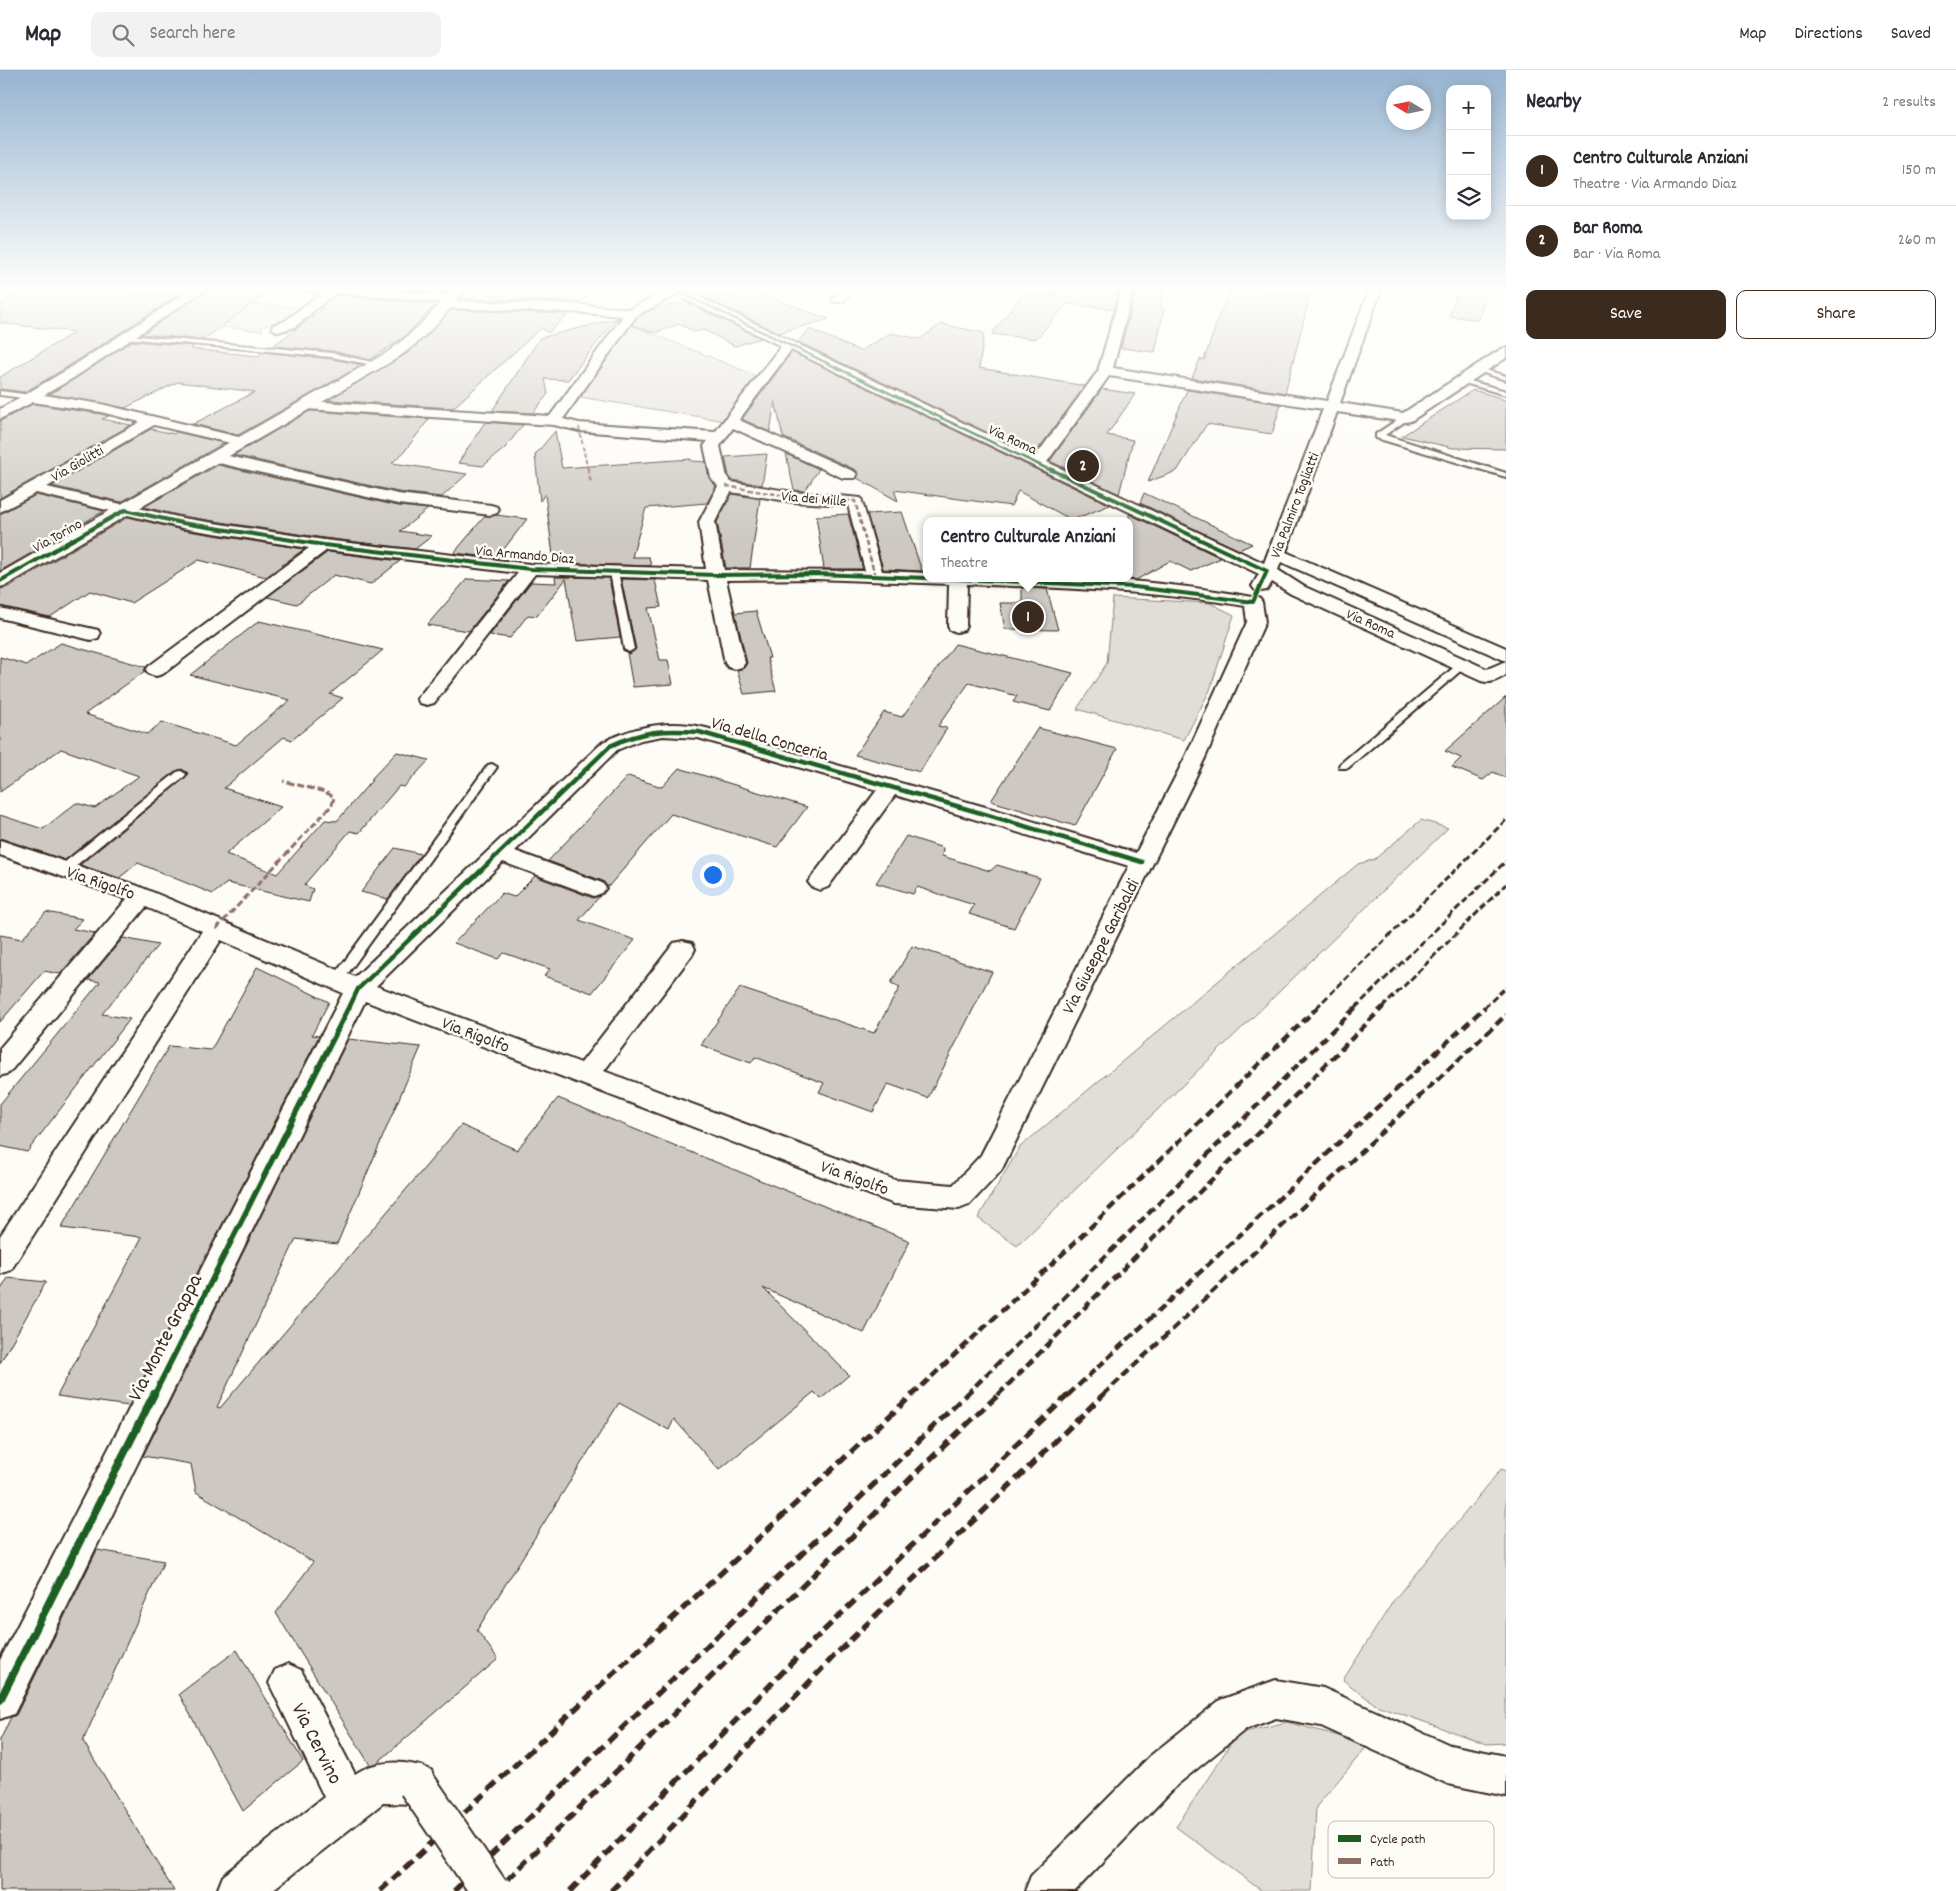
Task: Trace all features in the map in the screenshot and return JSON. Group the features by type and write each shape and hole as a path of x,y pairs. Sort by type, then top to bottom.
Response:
{"main road":[{"name":"Via Torino","path":"0,580 364,372"}],"street":[{"path":"0,415 73,372"},
{"path":"554,421 589,372"},
{"path":"735,663 707,522 726,486 719,478 712,446 768,372"},
{"name":"Via Roma","path":"845,372 1267,571 1297,590 1488,677 1506,667"},
{"path":"1038,464 1104,372"},
{"path":"1111,372 1406,418 1476,372"},
{"name":"Via Palmiro Togliatti","path":"1253,602 1277,554 1345,372"},
{"path":"30,397 101,408 242,442"},
{"path":"307,405 554,421 578,426 717,437"},
{"name":"Via Giolitti","path":"0,507 153,420"},
{"path":"731,422 849,475"},
{"path":"215,458 398,499 491,510"},
{"name":"Via dei Mille","path":"726,486 793,497 855,502 875,576"},
{"name":"Via Armando Diaz","path":"33,488 182,523 324,545 530,569 716,575 816,574 923,578"},
{"path":"156,670 324,545"},
{"name":"Via Roma","path":"1277,554 1506,655"},
{"path":"426,699 530,569"},
{"path":"957,626 958,582"},
{"path":"1033,582 1200,592 1253,602"},
{"name":"Via Giuseppe Garibaldi","path":"959,1197 991,1163 1195,758 1256,622 1253,602"},
{"path":"0,613 91,634"},
{"name":"Via della Conceria","path":"347,984 499,853 610,746 632,735 661,729 699,732 1142,862"},
{"path":"820,882 890,787"},
{"name":"Via Rigolfo","path":"0,847 142,896 347,984 894,1192 959,1197"},
{"path":"499,853 594,888"},
{"path":"0,1066 142,896"},
{"path":"0,1261 216,929"},
{"path":"586,1075 683,949"},
{"name":"Via Monte Grappa","path":"0,1700 347,984"},
{"name":"Via Cervino","path":"288,1684 348,1803"},
{"path":"1046,1891 1164,1770 1234,1714 1276,1699 1323,1707 1448,1764 1506,1776"},
{"name":"Via Cervino","path":"238,1891 348,1803 377,1784 417,1784 490,1891"}],"lane":[{"path":"1486,372 1506,378"},
{"path":"1463,381 1506,393"},
{"path":"0,393 30,397"},
{"path":"1406,418 1379,436 1506,475"},
{"path":"614,572 629,649"},
{"path":"1344,766 1462,665"},
{"path":"347,984 492,767"},
{"path":"64,869 181,774"}],"shaded area":[{"path":"598,372 747,372 762,378 731,422 580,397"},
{"path":"1113,598 1210,603 1234,615 1210,690 1184,740 1077,709 1107,663"},
{"path":"1421,820 1448,828 1017,1246 978,1218 1020,1147 1358,864 1375,859"},
{"path":"1501,1469 1506,1471 1506,1743 1487,1744 1376,1705 1343,1680 1394,1600"},
{"path":"1287,1722 1369,1744 1316,1807 1312,1891 1262,1891 1176,1827 1237,1734"}],"building":[{"path":"8,372 59,372 25,392 0,389 0,377"},
{"path":"84,372 350,372 238,435 193,424 255,392 178,382 125,408 50,394"},
{"path":"376,372 493,372 453,408 328,400"},
{"path":"518,372 574,372 568,380 545,379 548,394 533,413 492,411"},
{"path":"777,372 834,372 1110,505 1080,517 1066,517 1018,491 1011,506 894,490 898,501 857,478 859,474 856,470 783,437 775,401 770,432 742,419"},
{"path":"861,372 1002,372 1085,386 1034,455"},
{"path":"1195,372 1290,372 1285,393 1192,378"},
{"path":"1102,389 1135,394 1107,435 1133,440 1119,494 1050,461"},
{"path":"1187,390 1281,404 1272,434 1207,424 1177,471 1148,482"},
{"path":"1473,390 1506,401 1506,449 1453,448 1402,436"},
{"path":"33,404 101,414 109,416 102,419 131,425 0,498 0,421"},
{"path":"310,411 429,419 404,452 392,463 467,474 442,497 398,492 234,455"},
{"path":"485,422 523,425 505,448 483,466 458,463"},
{"path":"151,429 174,434 177,432 224,443 121,502 52,486"},
{"path":"555,431 562,468 691,459 691,461 706,462 709,478 716,486 707,503 646,508 632,557 649,557 651,566 554,563 545,494 540,501 535,455"},
{"path":"767,454 762,485 732,480 729,476 725,457"},
{"path":"786,454 819,469 805,491 794,490"},
{"path":"218,465 398,506 428,509 400,531 432,536 415,549 324,538 182,516 144,507"},
{"path":"1144,493 1252,544 1239,550 1140,503"},
{"path":"732,494 760,499 750,568 726,568 717,522"},
{"path":"36,495 104,511 0,571 0,514"},
{"path":"902,512 922,571 883,569 867,514"},
{"path":"848,514 863,569 824,569 816,516"},
{"path":"1129,514 1221,558 1191,571 1170,561 1136,580 1133,580 1133,517 1129,517"},
{"path":"496,515 527,519 497,558 454,553 485,516"},
{"path":"128,517 182,530 304,549 266,577 199,560 131,603 90,591 50,617 0,606 0,589 8,587"},
{"path":"328,552 400,561 371,584 334,575 297,604 267,597"},
{"path":"555,577 609,578 620,637 577,641 566,579 537,616 528,615 510,638 490,635 531,582 556,583"},
{"path":"467,579 509,581 469,631 427,625"},
{"path":"621,579 655,580 661,607 648,608 660,660 668,660 673,684 633,687 627,653 630,654 636,649"},
{"path":"1022,588 1047,589 1058,630 1005,629 1000,603 1022,603"},
{"path":"756,611 770,658 767,658 776,691 744,694 737,670 744,668 747,663 735,613"},
{"path":"259,621 383,650 330,694 343,698 292,740 284,737 224,788 281,807 226,854 277,874 325,820 337,821 373,779 371,779 397,752 429,760 404,787 399,786 359,833 350,831 304,885 313,889 309,902 227,883 213,894 138,863 119,878 80,865 186,777 188,773 182,769 176,771 65,860 0,838 0,815 43,829 76,803 95,808 139,776 61,749 0,792 0,657 27,665 61,643 146,667 145,671 85,714 147,734 162,722 236,745 290,700 190,675"},
{"path":"955,644 1073,673 1050,711 1013,702 1017,696 969,683 938,726 947,728 920,772 855,755 884,712 902,717"},
{"path":"1506,697 1506,778 1493,772 1483,780 1452,767 1461,758 1445,751"},
{"path":"1038,728 1117,749 1075,826 991,801"},
{"path":"679,768 807,807 777,847 671,814 608,887 603,881 548,861 628,776 662,787"},
{"path":"906,836 943,848 942,856 990,871 997,865 1040,878 1014,928 969,914 974,905 917,887 913,894 876,883"},
{"path":"395,848 421,854 388,899 361,892"},
{"path":"535,876 593,898 600,896 579,920 635,940 592,993 544,976 550,969 504,953 498,959 454,943 502,893 514,897"},
{"path":"46,912 83,919 73,929 95,933 60,974 44,971 0,1022 0,935 22,939"},
{"path":"123,938 158,945 102,1014 130,1019 27,1152 0,1146 0,1104 100,982 88,980"},
{"path":"912,946 992,972 928,1098 888,1084 873,1112 819,1092 824,1083 755,1057 751,1063 701,1045 740,988 874,1033 900,987 891,983"},
{"path":"257,967 329,1002 312,1035 319,1036 129,1406 57,1396 142,1237 61,1228 169,1046 211,1050"},
{"path":"348,1039 421,1047 337,1244 296,1239 217,1407 220,1408 461,1125 517,1150 558,1098 910,1241 864,1333 763,1288 849,1375 821,1399 814,1392 719,1470 674,1419 669,1430 619,1403 477,1630 498,1659 377,1763 370,1765 276,1613 313,1562 196,1492 191,1464 143,1456"},
{"path":"8,1278 46,1282 0,1363 0,1291"},
{"path":"97,1550 164,1561 83,1741 174,1891 0,1891 0,1740 11,1717 16,1715"},
{"path":"237,1650 303,1761 243,1811 179,1694"}],"railway":[{"path":"1316,1008 1506,820"},
{"path":"1355,1008 1506,861"},
{"path":"1383,1007 1506,884"},
{"path":"1484,1008 1506,987"},
{"path":"912,1395 1070,1247 1318,1007"},
{"path":"966,1395 1356,1007"},
{"path":"999,1394 1383,1007"},
{"path":"1068,1395 1485,1007"},
{"path":"1103,1395 1506,1015"},
{"path":"380,1891 913,1394"},
{"path":"454,1891 967,1394"},
{"path":"496,1891 924,1465 999,1394"},
{"path":"570,1891 814,1640 1069,1394"},
{"path":"611,1891 835,1655 1104,1394"}],"marked path":[{"path":"579,427 591,483"},
{"path":"726,486 793,497 855,501 875,576"},
{"path":"216,929 332,805 334,797 325,792 283,781"}],"cycle path":[{"path":"846,372 1267,571 1253,602 1135,587 1055,582"},
{"path":"0,581 125,510 182,523 324,545 530,569 716,575 816,574 923,578"},
{"path":"0,1700 358,989 610,746 633,736 653,731 699,732 988,815 1142,862"}],"place":[{"name":"Bar Roma","path":"1083,466"},
{"name":"Centro Culturale Anziani","path":"1028,617"}]}
